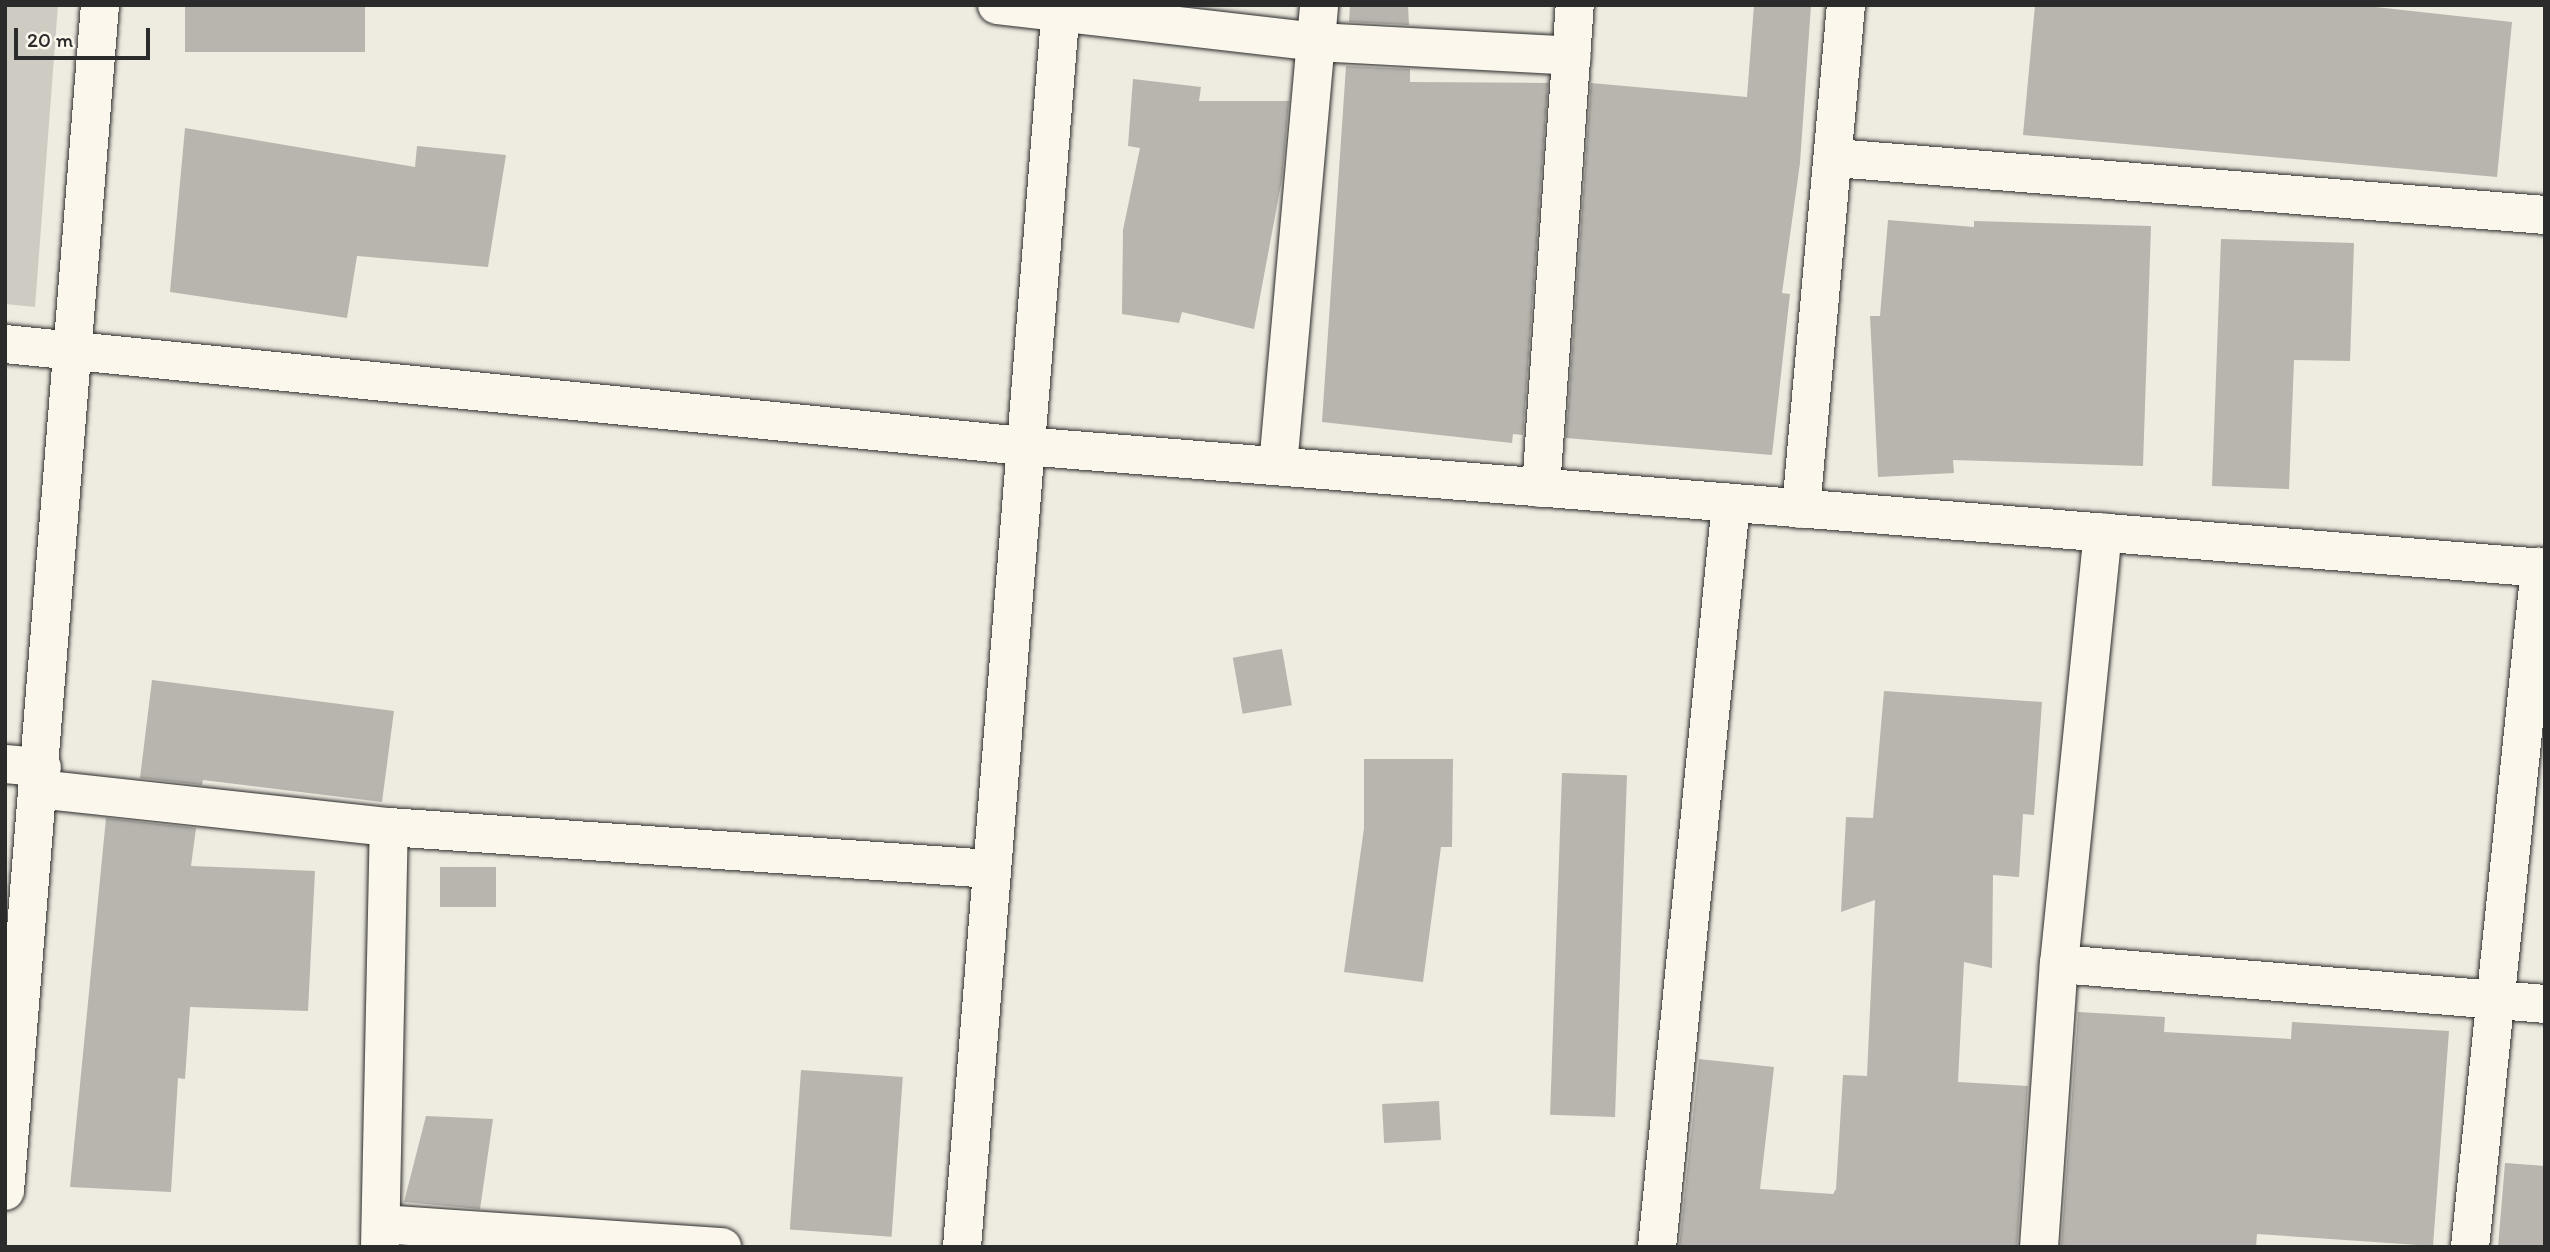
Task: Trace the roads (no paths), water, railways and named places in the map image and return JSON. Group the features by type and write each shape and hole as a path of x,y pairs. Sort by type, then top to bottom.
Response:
{"street":[{"path":"5,1191 29,773 73,350 100,5"},
{"path":"997,5 1318,24 1572,56"},
{"path":"1541,488 1575,5"},
{"path":"1801,509 1835,158 1846,5"},
{"path":"962,1247 1060,10"},
{"path":"1278,466 1318,24"},
{"path":"1835,158 2545,215"},
{"path":"5,344 1024,446 2542,568 2494,1000 2470,1247"},
{"path":"1657,1247 1731,503"},
{"path":"2039,1247 2059,964 2104,532"},
{"path":"29,773 389,828 991,869"},
{"path":"389,828 380,1236 722,1247"},
{"path":"2059,964 2545,1004"}]}
